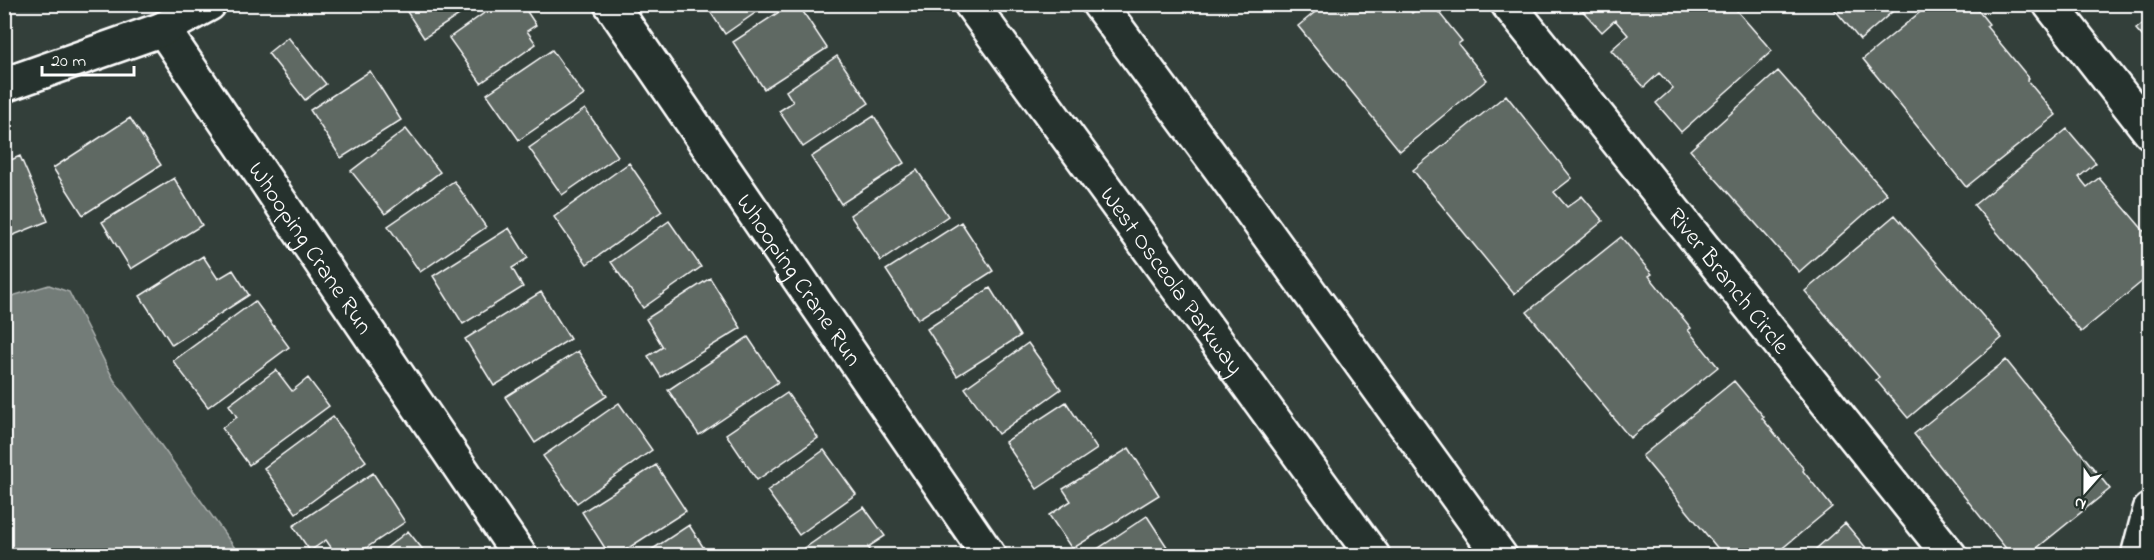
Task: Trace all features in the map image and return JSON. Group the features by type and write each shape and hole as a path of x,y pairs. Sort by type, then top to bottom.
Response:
{"street":[{"path":"4,85 163,28 209,4"},
{"name":"Whooping Crane Run","path":"611,4 989,555"},
{"name":"West Osceola Parkway","path":"971,4 1373,555"},
{"path":"1099,4 1500,555"},
{"name":"River Branch Circle","path":"1508,4 1950,555"},
{"path":"2050,4 2150,132"},
{"name":"Whooping Crane Run","path":"163,28 520,555"},
{"path":"2138,555 2150,510"}],"shaded area":[{"path":"49,285 69,292 114,380 240,555 5,555 5,298"}],"building":[{"path":"402,4 476,4 424,38"},
{"path":"497,4 522,4 536,25 527,31 536,44 481,83 449,38"},
{"path":"705,4 768,4 725,34"},
{"path":"791,4 798,4 827,48 764,89 733,42"},
{"path":"1325,4 1405,4 1412,13 1423,4 1432,4 1462,41 1458,44 1487,80 1400,151 1298,26"},
{"path":"1584,4 1731,4 1772,51 1681,132 1656,103 1673,88 1659,73 1644,87 1611,50 1628,35 1615,20 1602,32 1580,8"},
{"path":"1830,4 1901,4 1860,40"},
{"path":"1930,4 1973,4 1989,24 1986,26 2056,115 1966,187 1863,59"},
{"path":"2150,18 2150,45 2136,29"},
{"path":"288,37 326,84 305,100 268,53"},
{"path":"552,50 584,95 519,140 487,94"},
{"path":"837,56 869,103 803,147 779,111 793,102 786,91"},
{"path":"370,71 401,120 341,158 310,110"},
{"path":"1778,71 1887,194 1799,272 1690,150"},
{"path":"1506,95 1572,178 1554,192 1567,207 1582,196 1603,221 1514,294 1413,170"},
{"path":"585,109 618,156 562,195 529,148"},
{"path":"874,116 904,163 841,204 811,157"},
{"path":"130,118 161,165 83,215 53,168"},
{"path":"406,129 440,172 385,214 351,171"},
{"path":"2067,129 2096,163 2079,177 2087,187 2099,178 2150,238 2150,275 2081,332 1974,205"},
{"path":"20,156 48,221 4,239 4,163"},
{"path":"629,163 662,211 587,264 554,217"},
{"path":"917,170 948,216 881,261 850,215"},
{"path":"174,178 202,225 131,269 102,222"},
{"path":"454,181 486,227 420,272 388,226"},
{"path":"1895,215 2002,338 1908,418 1876,380 1879,377 1805,291"},
{"path":"669,221 701,267 643,308 611,262"},
{"path":"961,222 993,271 918,319 886,270"},
{"path":"509,228 528,258 512,268 523,287 463,324 433,276"},
{"path":"1621,237 1652,274 1649,276 1691,328 1688,330 1718,367 1630,438 1527,312"},
{"path":"203,256 218,279 233,270 249,295 172,345 140,296"},
{"path":"710,278 741,328 661,377 648,356 663,347 646,319"},
{"path":"990,288 1020,336 957,376 927,329"},
{"path":"541,292 570,339 494,386 465,339"},
{"path":"255,301 289,347 208,407 173,361"},
{"path":"748,337 778,382 699,435 668,390"},
{"path":"1028,343 1061,389 998,434 965,388"},
{"path":"578,351 607,396 535,443 505,397"},
{"path":"2006,360 2110,489 2027,556 2012,556 1914,434"},
{"path":"276,370 292,391 308,378 329,406 249,465 222,428 237,417 229,405"},
{"path":"1734,381 1832,507 1773,556 1724,556 1642,456"},
{"path":"787,393 818,438 757,480 726,434"},
{"path":"1066,402 1097,449 1037,489 1005,442"},
{"path":"619,403 652,450 577,503 543,456"},
{"path":"333,417 366,461 296,513 264,468"},
{"path":"1129,448 1159,495 1072,549 1049,515 1071,501 1063,489"},
{"path":"824,450 856,494 799,535 767,491"},
{"path":"656,465 686,511 616,556 610,556 582,512"},
{"path":"373,473 405,522 354,556 337,556 326,540 310,551 293,526"},
{"path":"864,507 885,536 868,547 874,556 806,556 802,550"},
{"path":"1147,516 1173,556 1087,556"},
{"path":"1845,523 1873,556 1808,556"},
{"path":"689,525 709,556 642,556"},
{"path":"408,531 428,556 376,556"}]}
